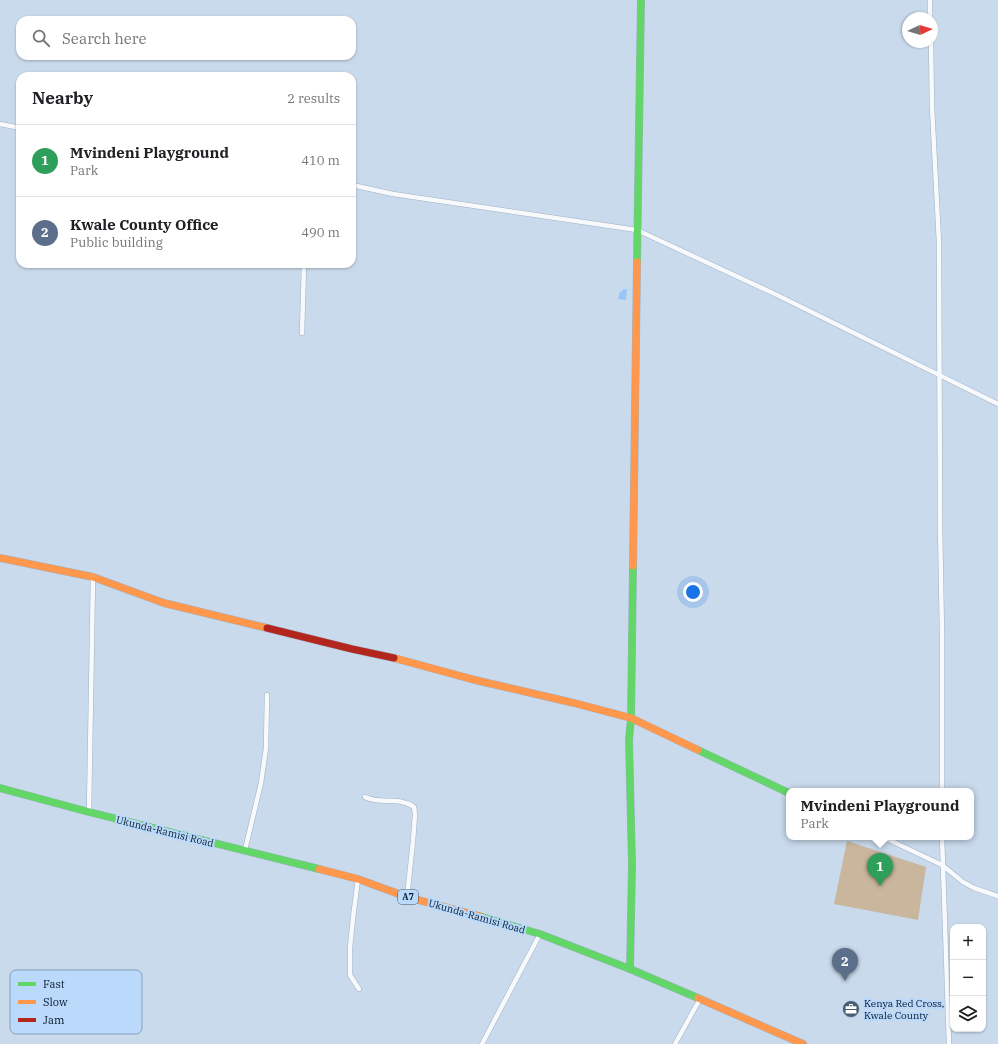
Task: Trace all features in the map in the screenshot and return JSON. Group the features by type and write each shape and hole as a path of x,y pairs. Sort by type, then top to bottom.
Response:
{"main road":[{"path":"630,969 632,865 629,740 632,718 641,0"},
{"path":"0,558 93,577 164,603 352,649 405,660 475,680 632,718 786,792"},
{"name":"Ukunda-Ramisi Road","path":"0,788 89,812 358,879 407,897 540,934 630,969 775,1030 803,1044"}],"street":[{"path":"930,0 930,12"},
{"path":"931,48 932,107 939,243 942,788"},
{"path":"0,124 16,127"},
{"path":"356,186 393,194 637,230 777,295 998,404"},
{"path":"302,333 304,268"},
{"path":"89,812 93,577"},
{"path":"245,850 261,784 266,748 267,695"},
{"path":"365,797 370,800 398,800 408,802 414,807 414,841 407,897"},
{"path":"889,840 942,865 963,882 974,888 998,896"},
{"path":"942,840 949,1044"},
{"path":"358,879 350,948 350,975 359,989"},
{"path":"482,1044 540,934"},
{"path":"675,1044 700,999"}],"shaded area":[{"path":"847,841 926,867 918,920 834,904"}],"water":[{"path":"627,289 626,300 618,299 620,291 622,292 622,290"}],"traffic: fast":[{"path":"637,262 641,0"},
{"path":"630,969 632,865 629,740 631,718 633,566"},
{"path":"698,750 786,792"},
{"path":"0,788 89,812 319,869"},
{"path":"479,916 540,934 630,969 698,998"}],"traffic: slow":[{"path":"633,566 637,262"},
{"path":"0,558 93,577 164,603 267,628"},
{"path":"394,658 475,680 631,718 698,750"},
{"path":"319,869 358,879 407,897 479,916"},
{"path":"698,998 803,1044"}],"traffic: jam":[{"path":"267,628 394,658"}],"place":[{"name":"Mvindeni Playground","path":"880,886"},
{"name":"Kwale County Office","path":"845,981"},
{"name":"Kenya Red Cross, Kwale County","path":"851,1009"}]}
